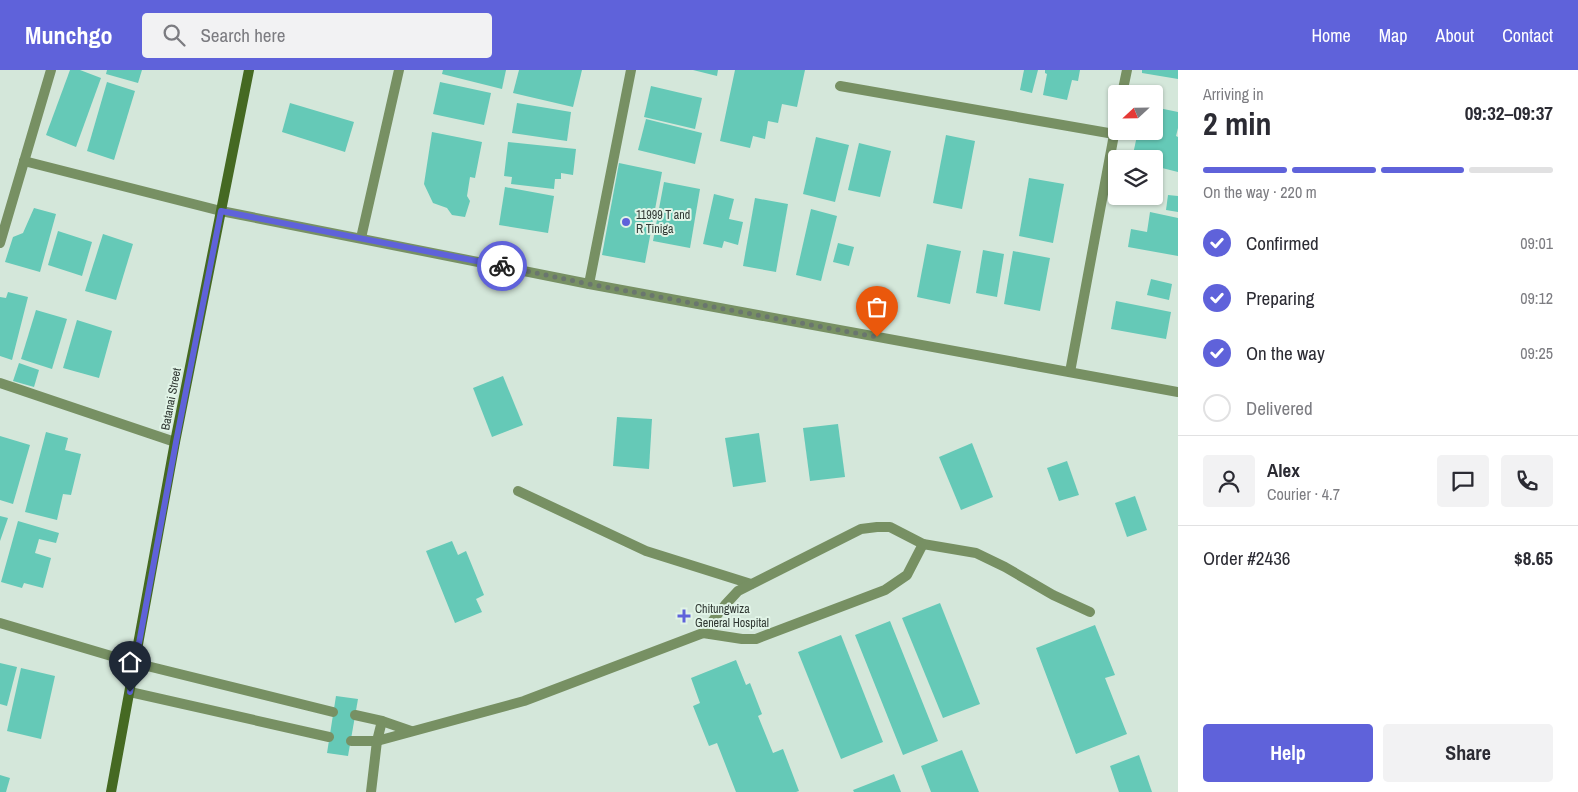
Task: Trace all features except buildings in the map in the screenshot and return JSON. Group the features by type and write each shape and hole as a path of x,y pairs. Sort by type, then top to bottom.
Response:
{"street":[{"path":"0,243 51,70"},
{"name":"Batanai Street","path":"111,792 176,442 249,70"},
{"path":"361,238 400,70"},
{"path":"589,284 631,70"},
{"path":"1124,85 1127,70"},
{"path":"840,86 1108,128"},
{"path":"1070,372 1113,140"},
{"path":"24,160 221,211 589,284 1178,392"},
{"path":"0,383 176,442"},
{"path":"518,491 646,551 750,584"},
{"path":"703,633 738,591 861,529 877,527 890,527 923,544 976,553 1053,595 1090,612"},
{"path":"351,742 377,741 524,701 703,633 742,639 756,639 885,590 907,575 923,544"},
{"path":"0,623 135,663 333,712"},
{"path":"130,692 329,737"},
{"path":"355,715 412,731"},
{"path":"371,792 377,741 382,722"}],"way so far":[{"path":"502,266 589,284 877,337"}],"place":[{"name":"11999 T and R Tiniga","path":"626,222"},
{"name":"Chitungwiza General Hospital","path":"684,616"}],"route":[{"path":"130,692 221,211 502,266"}]}
